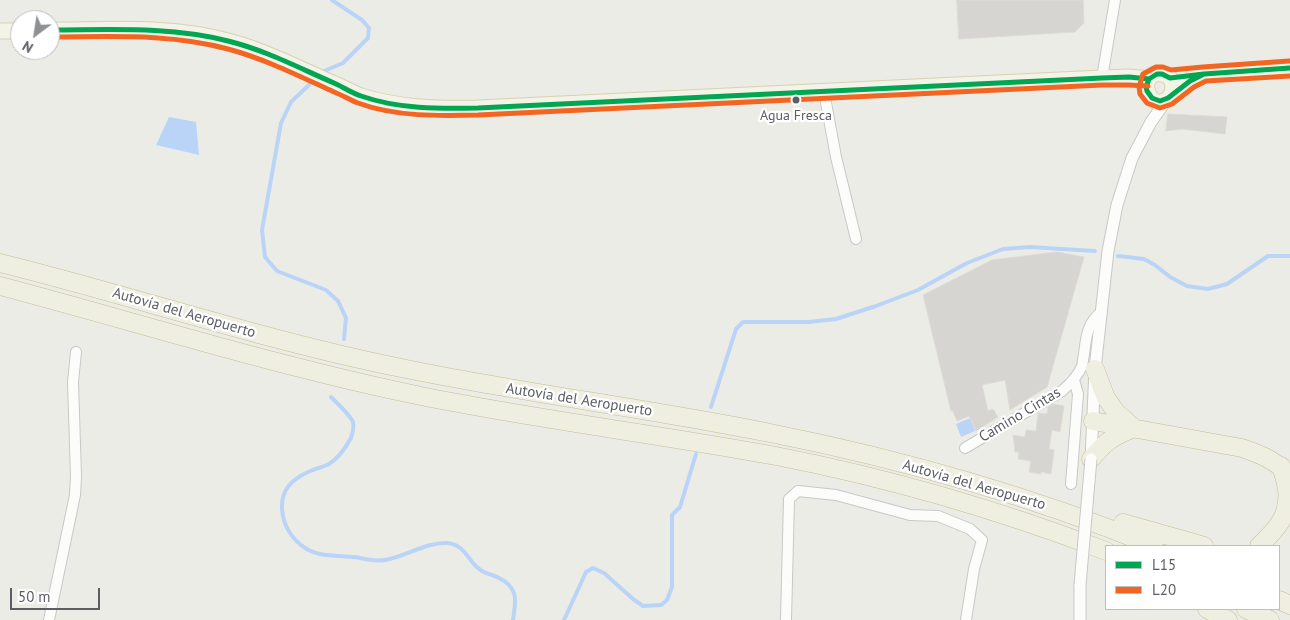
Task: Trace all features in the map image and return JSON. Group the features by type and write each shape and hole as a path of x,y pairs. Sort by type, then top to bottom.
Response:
{"highway":[{"name":"Autovía del Aeropuerto","path":"0,263 353,358 466,381 670,414 771,433 865,454 1027,499 1152,545"},
{"name":"Autovía del Aeropuerto","path":"0,286 157,328 263,359 421,396 714,444 886,480 989,510 1105,550"},
{"path":"1095,369 1106,398 1116,412 1134,428"},
{"path":"1093,420 1242,448 1264,456 1285,471 1287,508 1277,528 1260,545"},
{"path":"1090,459 1103,444 1134,428"},
{"path":"1027,499 1114,520 1201,545"},
{"path":"1054,531 1105,556"},
{"path":"1209,610 1228,620"},
{"path":"1248,610 1270,620"}],"main road":[{"path":"60,30 176,31 202,35 229,41 273,56 375,100 408,106 442,109 1102,78 1129,77 1149,79"},
{"path":"1204,74 1190,81 1170,97 1160,101 1152,98 1147,91 1146,87 1149,79 1152,76 1162,74 1170,78 1204,74 1290,68"},
{"path":"1170,78 1174,86 1170,97"}],"street":[{"path":"1102,78 1115,0"},
{"path":"824,92 836,157 856,239"},
{"path":"1080,620 1080,584 1093,420 1095,369 1108,251 1117,205 1132,158 1151,122 1170,97"},
{"path":"1151,122 1152,98"},
{"name":"Camino Cintas","path":"965,448 1062,391 1074,380 1082,366 1090,324 1102,312"},
{"path":"49,620 75,495 73,382 76,352"},
{"name":"Camino Cintas","path":"1071,484 1078,394 1074,380"},
{"path":"786,620 788,500 798,491 836,495 910,514 938,516 970,529 982,540 974,569 966,620"}],"water":[{"path":"169,117 196,122 199,155 156,145"},
{"path":"970,418 975,431 961,437 956,424"}],"building":[{"path":"957,0 1083,0 1084,23 1075,32 959,39"},
{"path":"1168,114 1227,117 1225,134 1182,129 1166,131"},
{"path":"1057,252 1084,257 1047,387 1010,410 1005,380 982,385 988,411 993,409 998,417 976,431 969,416 957,421 953,411 951,411 923,295 992,260"},
{"path":"1053,404 1064,406 1060,432 1052,430 1049,449 1054,450 1051,474 1029,472 1031,461 1018,459 1019,452 1015,452 1013,435 1025,437 1026,430 1036,431 1038,413 1047,414 1048,407"}],"waterway":[{"path":"324,71 343,63 368,38 369,28 362,20 332,0"},
{"path":"311,83 291,102 281,123 262,230 265,257 277,271 326,290 338,301 346,318 344,339"},
{"path":"711,407 736,329 743,322 809,322 836,319 918,290 967,263 1003,249 1030,247 1095,251"},
{"path":"1118,256 1144,259 1187,286 1208,289 1227,284 1268,256 1290,256"},
{"path":"331,397 353,422 351,438 336,459 297,478 285,491 282,509 288,529 294,538 307,549 320,554 377,561 393,558 439,543 454,544 463,550 482,571 499,578 510,586 515,596 513,620"},
{"path":"564,620 586,572 593,568 604,573 643,606 661,605 667,600 672,587 672,515 680,507 696,454"}],"transit line":[{"name":"L15","path":"60,30 139,30 206,36 269,54 361,96 389,104 434,108 478,108 1102,78 1129,77 1149,79"},
{"name":"L20","path":"60,37 162,38 206,44 242,53 269,63 372,108 402,113 433,115 478,115 1102,85 1148,86"},
{"name":"L20","path":"1289,61 1171,70 1156,67 1143,74 1139,87 1140,94 1147,103 1160,108 1172,104 1194,87 1206,81 1290,76"},
{"name":"L15","path":"1204,74 1290,68"},
{"name":"L15","path":"1157,74 1170,78 1204,74 1190,81 1168,98 1160,101 1152,98 1146,87 1149,79 1157,74"}],"place":[{"name":"Agua Fresca","path":"796,100"}]}
